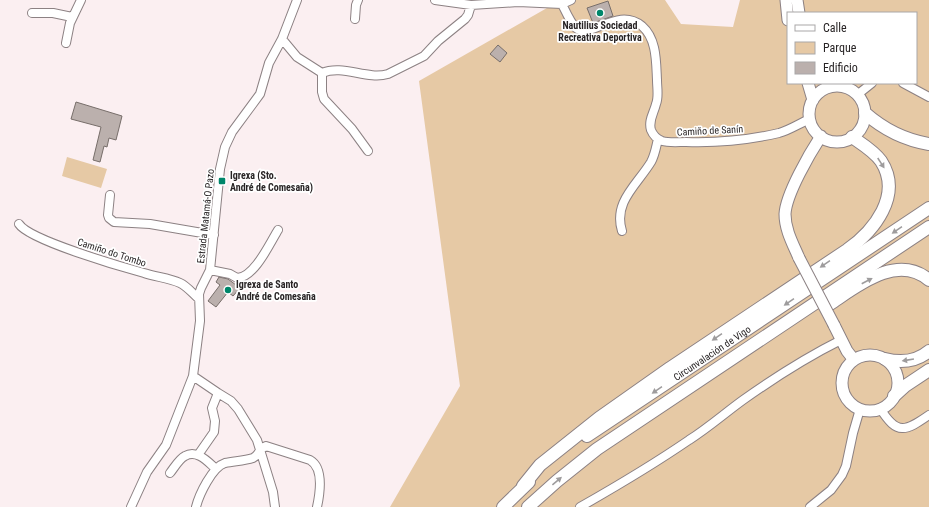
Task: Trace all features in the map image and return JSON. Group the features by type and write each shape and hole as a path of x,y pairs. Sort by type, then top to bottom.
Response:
{"highway":[{"path":"865,113 878,124 895,133 929,144"},
{"path":"523,486 540,465 599,418 670,368 847,250 865,235 884,210 888,190 887,178 885,169 879,159 852,137"},
{"name":"Circunvalación de Vigo","path":"503,507 523,486 582,440 929,208"},
{"name":"Circunvalación de Vigo","path":"528,507 557,481 597,449 929,228"},
{"path":"748,348 772,340 859,285 880,274 893,270 911,271 918,273 929,280"},
{"path":"885,359 896,362 907,361 916,359 929,351"},
{"path":"894,396 905,386 929,370"}],"main road":[{"path":"786,0 787,12"},
{"path":"797,0 799,12"},
{"path":"808,84 813,100"},
{"path":"834,85 849,89 857,95 864,106 865,113 859,130 852,137 845,140 829,140 821,136 816,132 810,120 813,100 823,90 834,85"},
{"path":"821,136 795,183 787,203 785,214 787,228 799,258 841,340 854,360"},
{"path":"872,355 885,359 893,368 898,379 894,396 886,405 880,408 870,410 860,409 851,403 845,394 843,389 844,373 854,360 860,357 872,355"}],"street":[{"path":"66,43 68,28 81,0"},
{"name":"Estrada Matamá-O Pazo","path":"131,507 146,472 166,446 194,376 200,321 199,299 201,288 210,270 220,169 225,147 232,132 260,94 269,63 282,39 297,0"},
{"path":"355,19 358,0"},
{"path":"435,0 471,5 495,2 562,4 571,0"},
{"path":"562,4 577,29 584,31 625,19 638,24 648,33 656,55 657,97 650,120 650,126 658,139 655,153 651,162 625,197 622,204 620,222 622,231"},
{"path":"322,73 330,70 350,72 361,75 382,75 406,65 424,56 438,41 460,24 468,15 471,5"},
{"path":"32,12 53,13 72,17"},
{"path":"282,39 297,56 322,73"},
{"path":"322,73 322,92 324,98 352,129 368,151"},
{"path":"857,95 871,84"},
{"path":"905,84 929,97"},
{"name":"Camiño de Sanín","path":"658,139 667,142 699,143 748,139 784,131 799,123 810,120"},
{"path":"110,195 108,215 114,222 150,224 214,235"},
{"name":"Camiño do Tombo","path":"19,224 23,229 38,237 81,253 145,274 181,283 199,299"},
{"path":"210,270 230,274 237,278 244,276 255,266 278,230"},
{"path":"580,507 690,440 744,400 798,364 820,350 841,340"},
{"path":"194,376 234,404 257,440 273,492 275,507"},
{"path":"198,455 214,432 212,408 218,393"},
{"path":"880,408 888,420 896,426 904,428 913,426 929,414"},
{"path":"810,507 836,485 842,475 847,462 860,409"},
{"path":"196,507 201,492 216,468 223,464 251,459 256,456 264,446 270,446 313,462 318,468 319,500 317,507"},
{"path":"170,473 185,456 198,455 216,468"}],"green space":[{"path":"561,0 665,0 681,24 733,27 740,0 929,0 929,507 390,507 460,386 419,81"},
{"path":"67,157 107,169 101,188 62,176"}],"building":[{"name":"Nautilius Sociedad Recreativa Deportiva","path":"608,1 613,16 593,23 587,8"},
{"path":"498,45 507,53 500,62 490,54"},
{"path":"76,102 122,116 116,140 109,138 107,147 104,146 100,162 93,160 101,127 71,119"},
{"name":"Igrexa de Santo André de Comesaña","path":"219,277 228,279 240,288 233,296 228,292 216,307 208,301 220,285 216,282"}],"place":[{"name":"Nautilius Sociedad Recreativa Deportiva","path":"600,13"},
{"name":"Igrexa (Sto. André de Comesaña)","path":"222,181"},
{"name":"Igrexa de Santo André de Comesaña","path":"228,290"}]}
